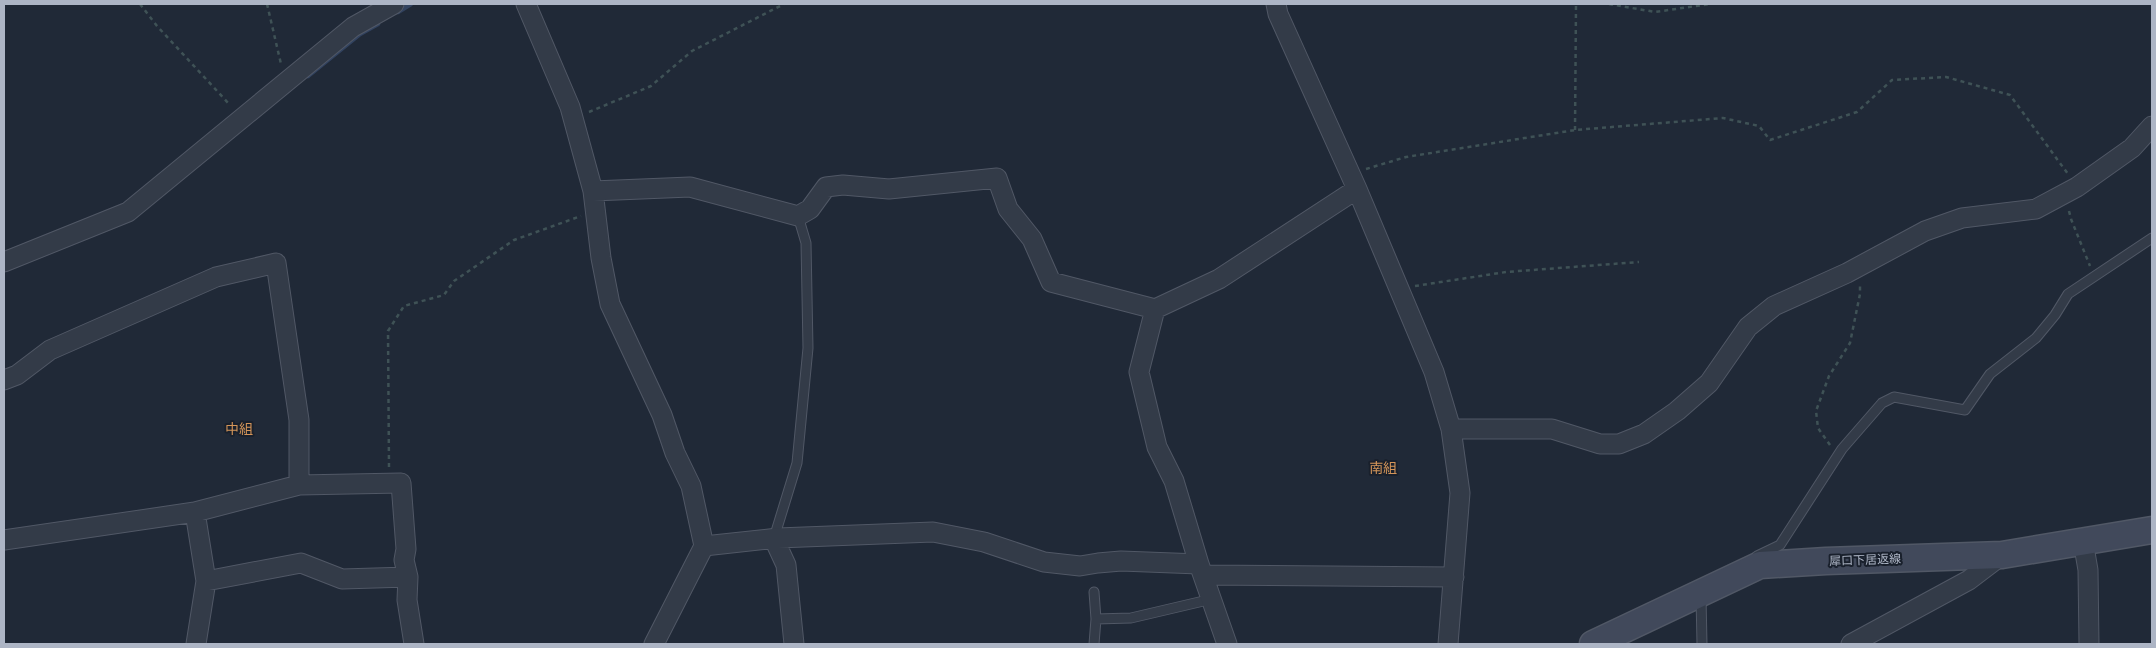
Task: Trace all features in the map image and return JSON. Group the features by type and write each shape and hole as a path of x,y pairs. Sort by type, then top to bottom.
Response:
{"main road":[{"name":"犀口下居返線","path":"1593,644 1701,587 1760,565 1826,560 2002,555 2152,530"}],"street":[{"path":"4,262 128,212 353,27 394,4"},
{"path":"526,4 574,119 593,191 601,258 610,304 662,415 675,453 691,486 704,546 654,644"},
{"path":"1276,4 1278,14 1353,181 1434,372 1451,429 1460,493 1448,644"},
{"path":"1451,429 1552,429 1600,444 1619,444 1644,434 1677,411 1709,383 1748,327 1774,306 1860,266 1925,231 1962,218 2036,209 2072,190 2132,148 2152,126"},
{"path":"593,191 690,187 798,216 810,209 826,188 843,185 889,189 997,178 1008,209 1032,239 1051,282 1155,309 1219,279 1353,181"},
{"path":"4,380 17,375 50,350 216,277 276,263 298,420 299,485"},
{"path":"1155,309 1139,372 1157,448 1174,481 1201,569 1227,644"},
{"path":"4,540 195,512 299,485 401,483 406,549 404,560 408,577 408,600 414,644"},
{"path":"195,512 206,582 196,644"},
{"path":"704,546 774,539 933,532 984,542 1044,562 1080,566 1121,561 1201,569 1454,577"},
{"path":"774,539 786,565 794,644"},
{"path":"2083,541 2088,570 2089,644"},
{"path":"1851,644 1969,580 2002,555"},
{"path":"206,582 301,563 342,579 408,577"}],"lane":[{"path":"774,539 797,462 808,348 806,243 798,216"},
{"path":"1745,561 1780,545 1838,456 1882,403 1894,397 1965,410 1990,374 2036,338 2055,315 2068,294 2152,238"},
{"path":"1701,587 1702,644"},
{"path":"1094,592 1096,619 1094,644"},
{"path":"1096,619 1131,618 1212,599"}],"path":[{"path":"140,4 157,26 243,119"},
{"path":"267,4 286,83"},
{"path":"574,119 651,86 692,51 784,4"},
{"path":"1575,130 1576,4"},
{"path":"1609,4 1655,12 1710,4"},
{"path":"1353,181 1406,157 1575,130 1723,118 1758,126 1770,140 1857,112 1892,80 1946,77 2010,94 2072,190 2071,219 2095,277"},
{"path":"389,483 388,331 404,306 444,295 454,282 514,240 596,211"},
{"path":"1399,289 1506,272 1639,262"},
{"path":"1838,456 1818,428 1816,411 1829,376 1850,343 1860,294 1860,266"}],"waterway":[{"path":"398,12 411,4"},
{"path":"308,76 360,34 378,24"}],"district":[{"name":"中組","path":"239,428"},
{"name":"南組","path":"1383,467"}]}
